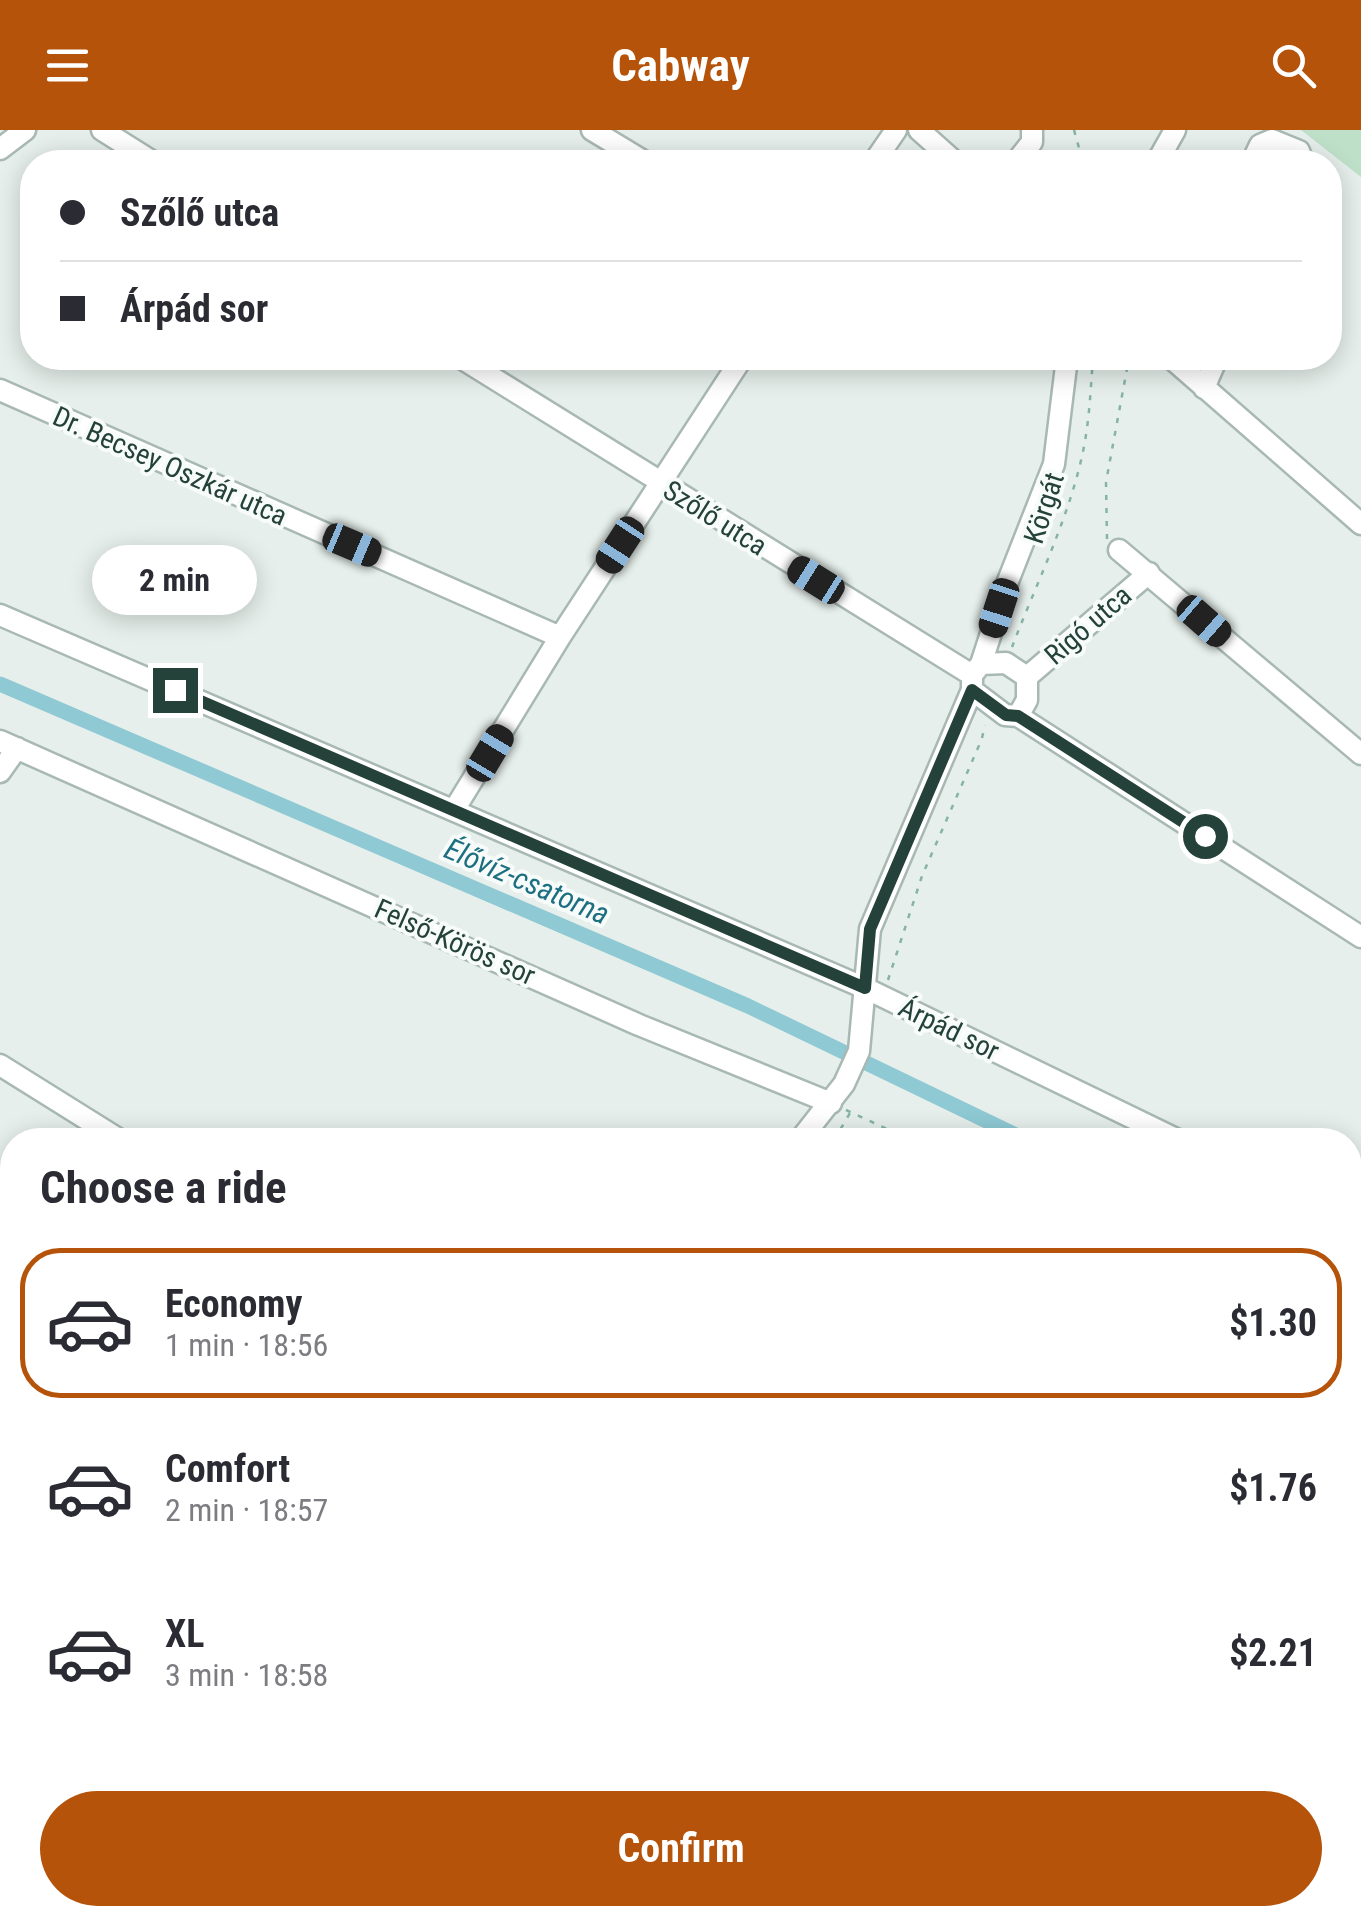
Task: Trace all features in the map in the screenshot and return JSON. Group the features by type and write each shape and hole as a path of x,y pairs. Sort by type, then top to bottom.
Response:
{"street":[{"path":"0,150 25,130"},
{"path":"102,130 134,150"},
{"path":"592,130 625,150"},
{"path":"920,130 942,150"},
{"path":"1258,150 1272,140 1296,150"},
{"name":"Szőlő utca","path":"480,370 975,677 1006,715 1018,716 1361,936"},
{"path":"454,810 734,370"},
{"path":"810,1128 844,1084 859,1051 870,929 975,677 1054,464 1066,370"},
{"path":"1184,370 1361,524"},
{"path":"1204,388 1212,370"},
{"name":"Dr. Becsey Oszkár utca","path":"0,390 560,638"},
{"name":"Rigó utca","path":"1118,550 1361,754"},
{"name":"Rigó utca","path":"1027,677 1148,573"},
{"name":"Árpád sor","path":"0,616 865,988 1153,1128"},
{"path":"975,677 1006,664 1027,677 1026,700 1018,716"},
{"path":"0,772 8,744"},
{"name":"Felső-Körös sor","path":"8,744 639,1025 831,1102"},
{"path":"0,1065 101,1128"}],"path":[{"name":"Körgát","path":"1006,664 1043,574 1076,473 1086,437 1093,370"},
{"path":"1118,550 1107,540 1106,482 1127,370"},
{"path":"888,980 922,876 982,738"},
{"path":"831,1102 885,1128"},
{"path":"842,1128 851,1112"}],"green space":[{"path":"1301,130 1361,130 1361,177 1342,162 1342,150 1327,150"}],"waterway":[{"name":"Élővíz-csatorna","path":"0,684 748,1006 1001,1128"}],"route":[{"path":"175,690 865,988 870,929 972,690 1006,715 1018,716 1205,836"}]}
